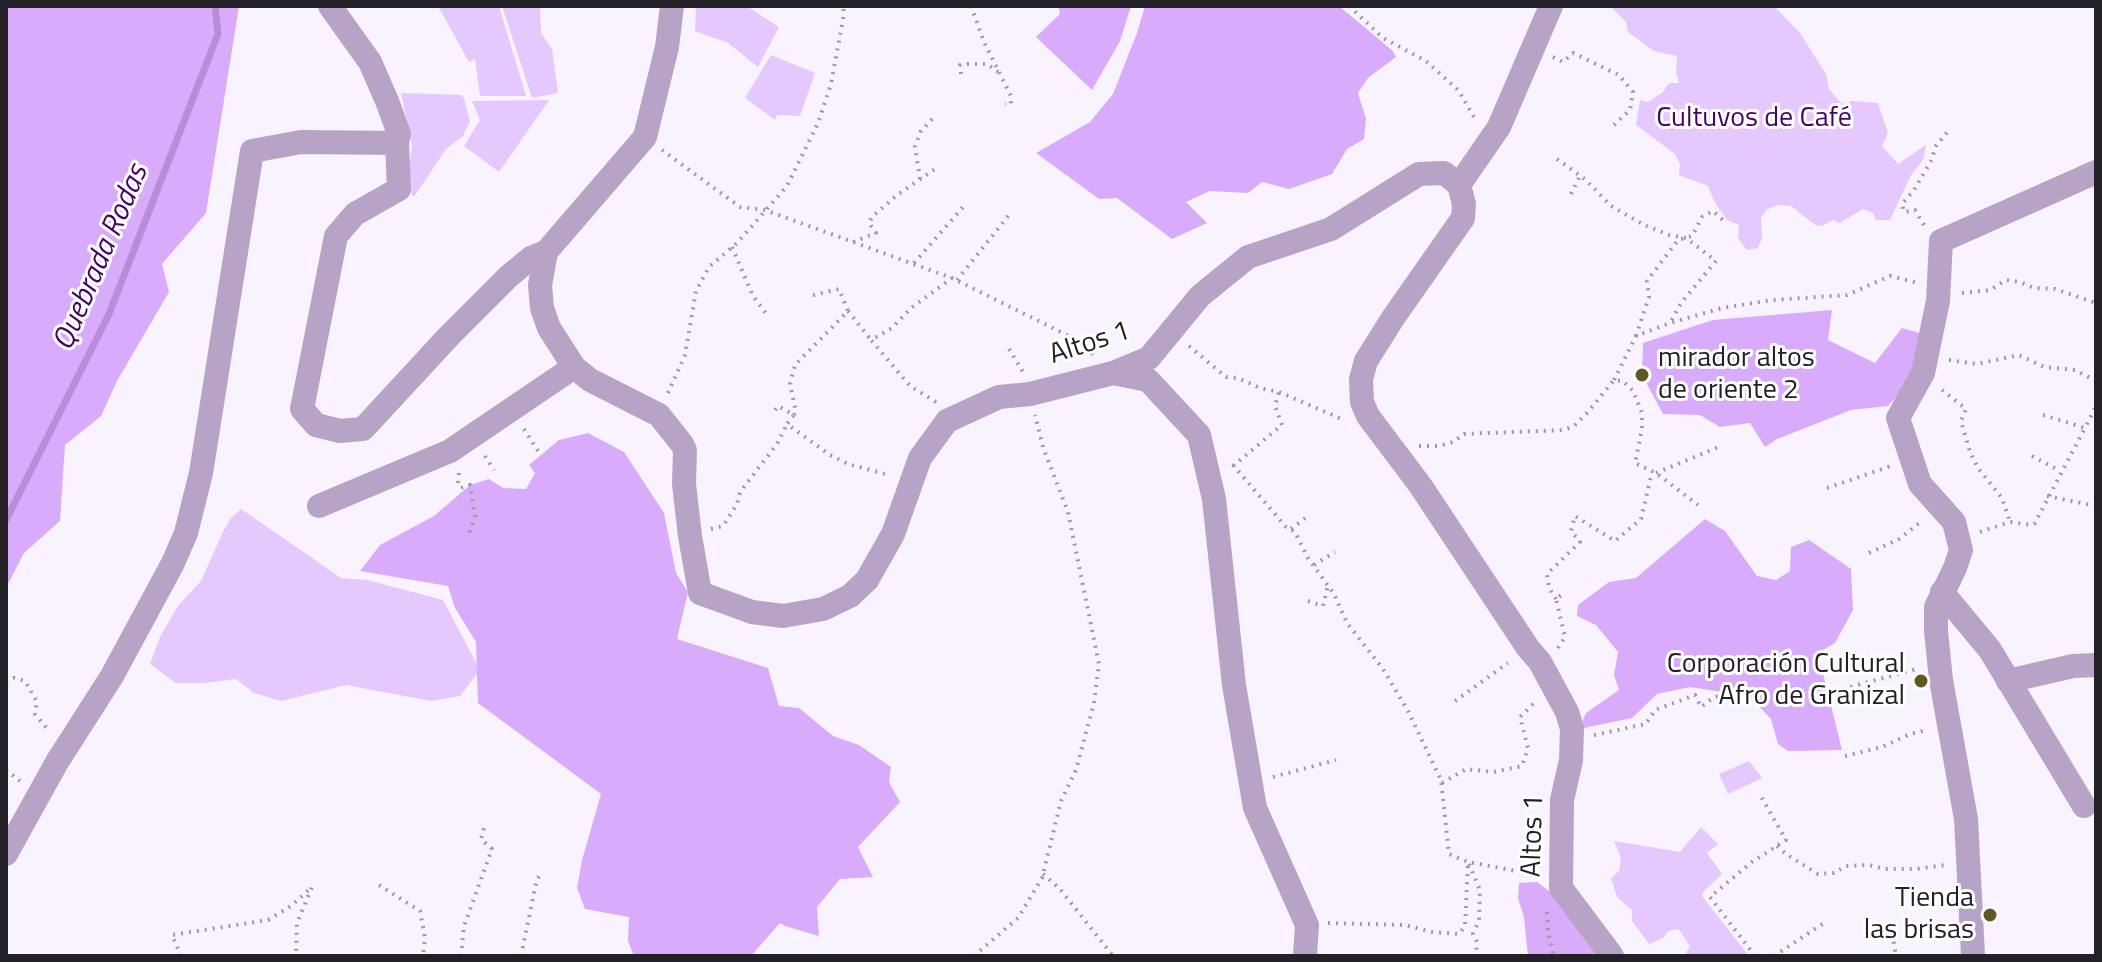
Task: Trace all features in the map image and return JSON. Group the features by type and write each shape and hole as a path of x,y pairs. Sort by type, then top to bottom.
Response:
{"street":[{"path":"330,6 370,62 399,134 399,189 355,214 336,236 302,409 316,425 340,431 363,429 509,276 531,258 546,252 645,137 667,47 672,6"},
{"path":"1459,185 1499,127 1551,6"},
{"path":"6,854 65,749 112,676 186,533 201,473 252,151 301,142 397,143"},
{"path":"1973,956 1970,863 1961,787 1939,663 1936,607 1961,550 1954,522 1920,484 1898,418 1920,380 1927,355 1938,288 1941,241 2096,172"},
{"name":"Altos 1","path":"546,252 540,285 542,308 549,328 574,367 590,380 659,415 685,450 684,484 700,593 752,612 783,616 823,609 850,596 875,568 893,534 920,458 947,421 999,397 1030,394 1113,373 1149,358 1200,296 1248,257 1331,229 1419,174 1444,173 1459,185 1464,204 1463,218 1366,361 1361,379 1362,402 1368,416 1534,655 1567,712 1572,729 1571,760 1562,800 1556,885 1612,956"},
{"path":"319,506 450,451 574,367"},
{"path":"1113,373 1148,380 1199,435 1214,499 1234,685 1255,808 1307,925 1305,956"},
{"path":"1942,592 1990,650 2084,806"},
{"path":"2008,681 2073,666 2096,665"}],"path":[{"path":"659,415 685,355 696,291 709,267 732,247 787,186 818,123 831,84 843,6"},
{"path":"971,6 1011,96 1011,104 1005,104"},
{"path":"1349,6 1383,38 1426,61 1459,91 1476,120 1482,149"},
{"path":"1533,48 1563,62 1573,53 1619,75 1633,92 1630,110 1614,125"},
{"path":"961,74 960,65 967,64 987,64 1000,73"},
{"path":"920,179 915,146 921,131 935,116"},
{"path":"1941,241 1932,238 1915,210 1904,212 1902,204 1924,175 1936,146 1949,130"},
{"path":"645,137 740,207 765,210 954,279 1079,341 1113,373"},
{"path":"1557,159 1611,206 1644,225 1686,238 1716,261 1681,303 1670,323"},
{"path":"853,242 876,233 869,223 872,217 935,169"},
{"path":"1571,194 1580,176"},
{"path":"914,263 964,206"},
{"path":"1399,457 1421,446 1453,442 1464,434 1564,430 1574,426 1614,380 1636,336 1649,297 1647,281 1678,240 1692,236 1702,217 1713,211 1725,222"},
{"path":"871,340 892,328 911,308 954,279 1009,215"},
{"path":"732,247 753,296 769,317"},
{"path":"1636,336 1722,308 1773,300 1847,295 1890,276 1967,293 1990,290 2006,280 2034,288 2055,289 2096,303"},
{"path":"810,296 839,289 848,311 871,340 910,386 934,400 947,421"},
{"path":"690,536 723,526 737,504 740,492 777,444 796,412 790,384 795,365 848,311"},
{"path":"1174,329 1202,359 1226,377 1279,392 1350,423 1368,416"},
{"path":"1927,355 1970,364 1996,362 2019,355 2044,367 2075,370 2096,381"},
{"path":"1920,380 1929,379 1966,409 1961,421 1970,452 1978,468 2002,498 2010,522"},
{"path":"1614,380 1623,381 1633,391 1642,413 1635,463 1698,505"},
{"path":"1233,466 1282,425 1275,406 1279,392"},
{"path":"974,956 1018,918 1043,874 1061,801 1076,770 1094,703 1099,664 1068,512 1043,447 1030,394"},
{"path":"775,410 778,406 794,415"},
{"path":"1959,540 2010,522 2032,525 2060,471 2093,420 2096,406"},
{"path":"513,411 540,454"},
{"path":"2043,415 2085,428"},
{"path":"787,424 848,464 882,472 912,486"},
{"path":"1199,435 1233,466 1291,529 1328,585 1347,623 1383,669 1408,711 1442,783 1449,854 1468,862 1522,870 1542,876 1556,885 1546,901 1548,932 1554,956"},
{"path":"1455,701 1534,655 1559,647 1565,637 1547,574 1580,542 1571,531 1575,516 1615,541 1641,519 1644,499 1654,473 1721,446"},
{"path":"2032,456 2060,471"},
{"path":"1827,488 1913,460"},
{"path":"451,474 459,471 461,488 470,485 475,516 468,537"},
{"path":"2047,496 2096,506"},
{"path":"1869,553 1899,539 1941,508"},
{"path":"1291,529 1308,516"},
{"path":"1314,565 1335,552"},
{"path":"1308,601 1323,606 1328,585"},
{"path":"1556,599 1564,593"},
{"path":"1835,691 1939,663"},
{"path":"6,682 14,678 25,681 37,702 35,714 65,749"},
{"path":"1572,738 1646,724 1655,710 1695,695 1701,707 1714,697 1739,693 1762,696"},
{"path":"1442,783 1466,769 1494,772 1522,766 1528,748 1520,717 1536,701"},
{"path":"1845,756 1882,747 1910,734 1948,723"},
{"path":"1251,779 1292,773 1336,760"},
{"path":"1755,956 1710,897 1722,884 1786,840 1759,793"},
{"path":"461,956 464,926 492,849 481,839 484,828"},
{"path":"1777,846 1818,874 1834,873 1846,866 1915,869 1970,863"},
{"path":"1307,925 1353,922 1405,925 1432,932 1459,934 1465,926 1468,862"},
{"path":"1468,862 1480,890 1479,920 1473,934 1477,942 1476,956"},
{"path":"521,956 537,879 541,874"},
{"path":"1043,874 1060,889 1113,956"},
{"path":"379,885 420,911 425,938 423,956"},
{"path":"181,956 172,935 268,920 291,906 312,887 297,923 296,956"},
{"path":"1774,956 1827,921"},
{"path":"1891,926 1896,956"}],"green space":[{"path":"438,6 499,6 526,96 480,96 475,59 469,62"},
{"path":"502,6 540,6 541,33 552,49 558,93 532,98"},
{"path":"696,6 746,6 779,27 758,67 728,43 695,31"},
{"name":"Cultuvos de Café","path":"1610,6 1774,6 1800,33 1826,74 1829,89 1842,104 1852,101 1878,103 1888,133 1882,146 1898,164 1926,145 1923,160 1911,175 1890,220 1876,220 1873,213 1863,209 1840,223 1833,220 1822,226 1815,225 1791,206 1778,205 1766,210 1761,218 1762,239 1758,248 1747,250 1738,238 1739,225 1727,220 1708,186 1679,175 1680,164 1675,154 1636,125 1640,100 1648,102 1663,92 1669,83 1679,83 1677,56 1654,51 1628,32 1626,22"},
{"path":"771,55 815,73 800,116 777,115 775,120 745,98"},
{"path":"401,93 461,95 470,121 463,136 446,149 414,197 406,187 412,146"},
{"path":"549,100 499,172 464,146 480,120 472,101"},
{"path":"241,509 341,578 367,580 443,600 480,670 460,696 431,701 346,685 281,701 254,693 236,679 176,683 150,664 160,637 178,606 201,581 223,532"},
{"path":"1749,761 1762,778 1728,794 1719,774"},
{"path":"1701,827 1718,844 1707,853 1722,874 1702,896 1749,956 1688,956 1686,952 1690,947 1679,929 1668,931 1663,938 1649,944 1632,921 1632,910 1617,897 1611,878 1619,871 1621,858 1614,841 1680,852"}],"shaded area":[{"path":"6,6 239,6 206,213 162,264 169,292 117,381 101,416 65,445 60,521 24,553 6,588"},
{"path":"1058,6 1131,6 1120,41 1092,90 1036,37 1060,14"},
{"path":"1145,6 1339,6 1393,51 1396,57 1368,78 1358,93 1366,119 1364,139 1347,149 1332,174 1289,189 1262,182 1248,193 1210,191 1186,202 1207,223 1172,239 1117,198 1099,199 1036,153 1090,122 1113,94"},
{"path":"1832,310 1828,340 1875,363 1902,328 1920,333 1915,364 1905,387 1888,406 1851,410 1777,439 1765,447 1750,423 1720,427 1700,415 1663,414 1642,375 1643,343 1713,320"},
{"path":"588,433 624,452 664,513 676,573 688,592 677,639 768,668 779,706 799,708 833,736 859,745 891,767 889,782 900,802 858,847 873,877 840,879 817,907 819,936 780,923 751,956 634,956 628,941 629,917 585,909 577,888 601,794 478,703 476,642 455,608 448,586 360,571 380,545 434,516 470,485 489,479 503,488 526,489 535,473 529,465 559,440"},
{"path":"1705,519 1725,531 1757,576 1776,580 1790,571 1791,547 1809,540 1851,569 1853,610 1835,643 1818,653 1842,750 1788,751 1778,744 1771,719 1749,696 1690,687 1657,694 1632,718 1579,729 1586,713 1619,690 1614,675 1618,652 1596,625 1577,616 1578,605 1609,582 1636,578"},
{"path":"1537,882 1557,897 1604,956 1528,956 1524,917 1518,898 1519,883"}],"waterway":[{"name":"Quebrada Rodas","path":"6,520 109,314 218,34 215,6"}],"place":[{"name":"mirador altos de oriente 2","path":"1642,375"},
{"name":"Corporación Cultural Afro de Granizal","path":"1921,681"},
{"name":"Tienda las brisas","path":"1990,915"}]}
